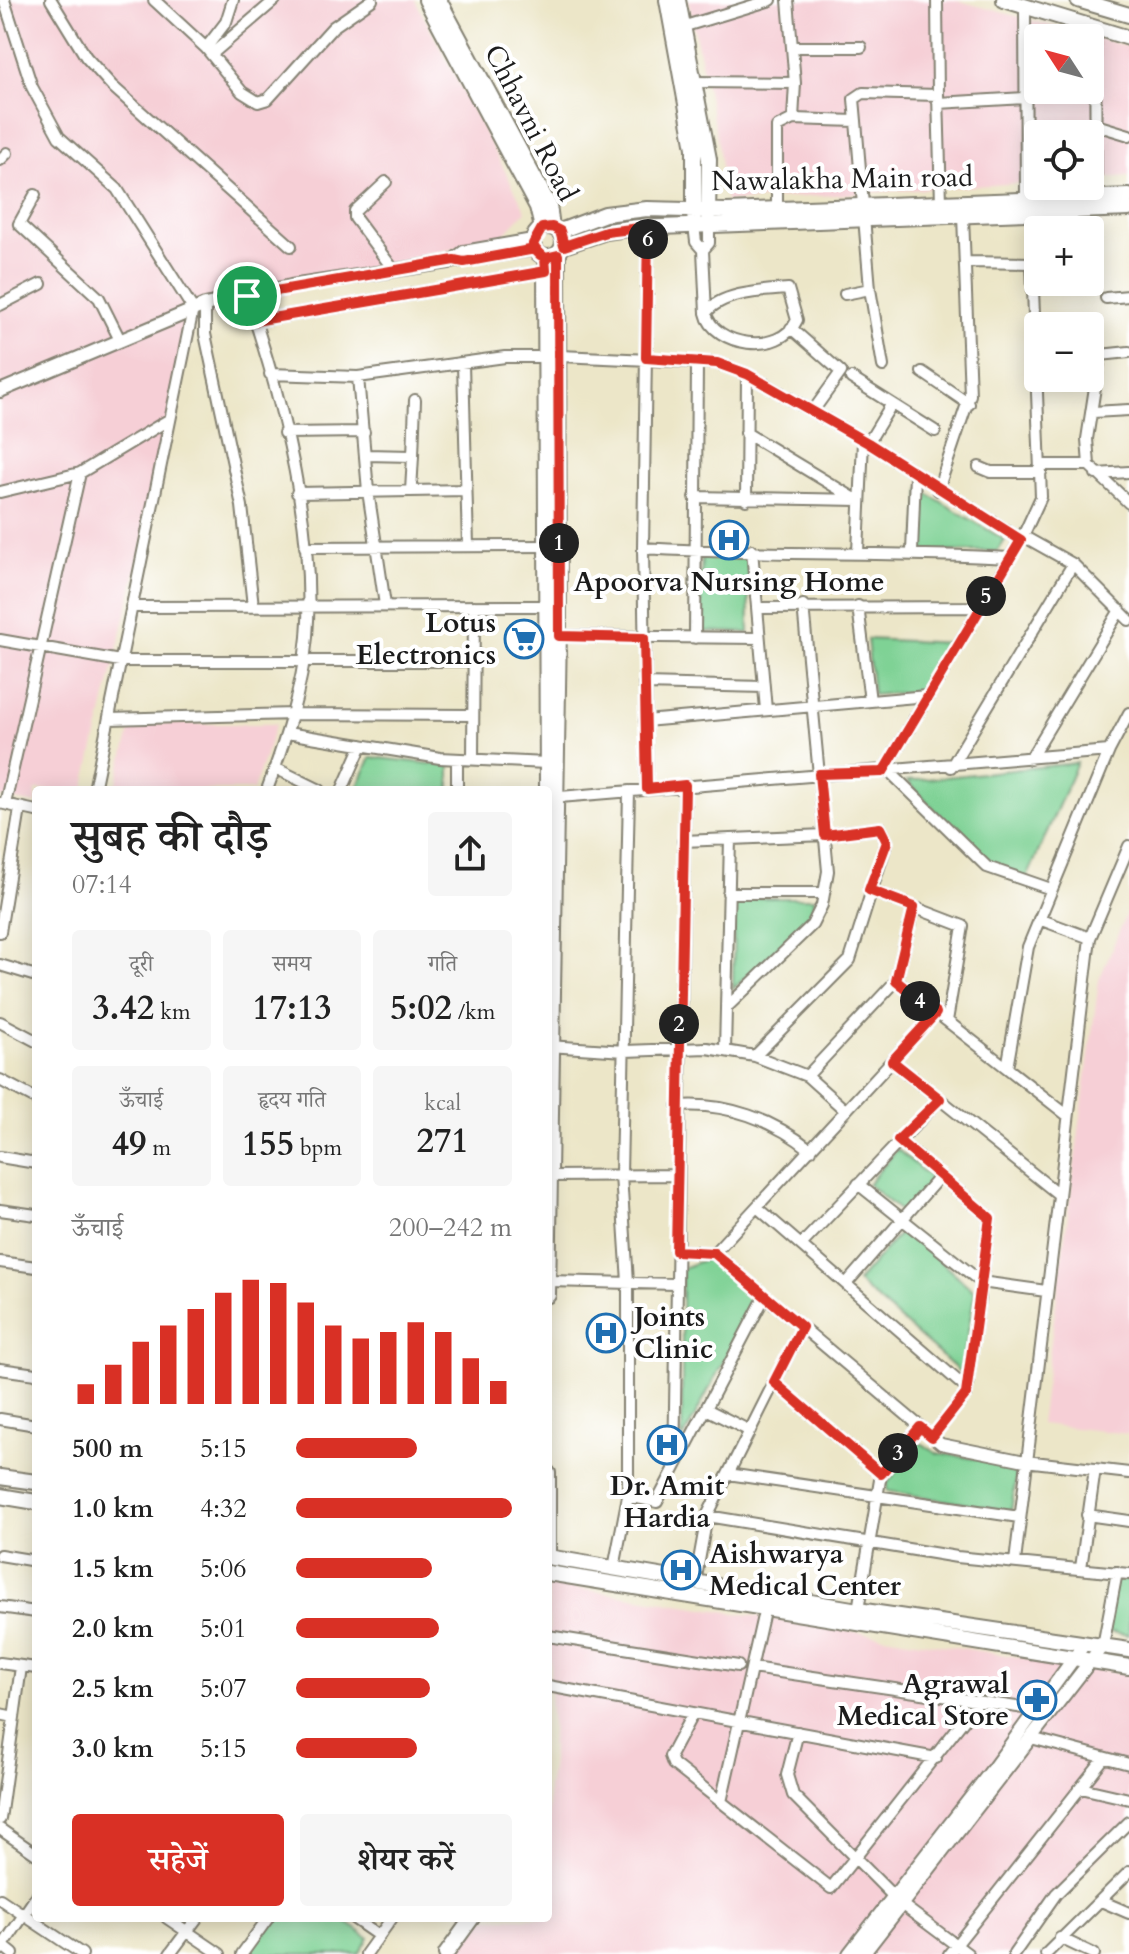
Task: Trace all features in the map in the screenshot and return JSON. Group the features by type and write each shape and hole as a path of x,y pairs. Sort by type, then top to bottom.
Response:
{"main road":[{"name":"Chhavni Road","path":"426,0 537,207 548,245"},
{"path":"667,0 694,148 702,225"},
{"path":"678,0 709,159 700,208"},
{"path":"1004,0 1077,24"},
{"path":"1078,0 1129,15"},
{"name":"Chhavni Road","path":"444,3 549,205 548,245"},
{"path":"1104,32 1129,38"},
{"name":"Nawalakha Main road","path":"548,245 606,232 648,227 963,216 1096,204 1129,196"},
{"name":"Nawalakha Main road","path":"548,245 605,214 700,208 777,209 863,203 1026,200 1129,209"},
{"path":"548,245 554,356 559,636 551,786"},
{"path":"549,786 548,546 554,356"},
{"path":"0,1477 32,1481"},
{"path":"0,1496 32,1501"},
{"path":"552,1559 858,1610 1129,1650"},
{"path":"552,1574 1129,1667"},
{"path":"446,1954 466,1922"}],"street":[{"path":"4,0 32,87 59,137 117,189 199,307 242,506 253,606"},
{"path":"51,0 86,57 112,86 291,246"},
{"path":"154,0 209,51 242,92 258,102 268,99 333,27 366,1"},
{"path":"209,51 226,22 233,0"},
{"path":"209,51 275,0"},
{"path":"682,27 771,0"},
{"path":"788,0 795,83 793,119"},
{"path":"937,0 941,203"},
{"path":"1025,7 1025,24"},
{"path":"0,32 11,26"},
{"path":"792,47 861,47"},
{"path":"693,82 795,83"},
{"path":"883,366 870,289 854,99 863,93 938,99 1024,98"},
{"path":"777,209 775,130 793,119 856,121"},
{"path":"1104,127 1129,135"},
{"path":"386,182 355,211 355,218 393,269"},
{"path":"35,195 19,224 99,298 119,338"},
{"path":"938,490 969,404 967,262 963,216"},
{"path":"702,225 696,242 703,250 706,313 711,326 750,344 780,340 791,328 796,314 788,289 734,297 714,305 706,313"},
{"path":"647,789 643,548 648,227"},
{"path":"0,391 119,338 199,307 393,269 454,260 464,262 548,245"},
{"path":"255,321 548,245"},
{"path":"887,772 978,607 1022,538 1041,497 1032,263 967,262"},
{"path":"2,301 41,284"},
{"path":"845,294 870,289"},
{"path":"247,296 270,374 297,493 305,547 308,605 294,714 268,786"},
{"path":"1106,298 1129,296"},
{"path":"95,786 170,419 199,307"},
{"path":"791,328 841,372 813,411"},
{"path":"1129,352 1100,355 1087,439 1092,470 1129,503"},
{"path":"270,374 358,377 505,357 554,356 717,363 747,374 865,442 938,490 1073,564 1125,614 1030,759"},
{"path":"695,638 697,362"},
{"path":"463,364 468,546"},
{"path":"922,372 969,404"},
{"path":"746,500 747,374"},
{"path":"358,377 368,491 385,605"},
{"path":"851,378 935,431"},
{"path":"411,491 415,400"},
{"path":"858,552 865,442 891,405"},
{"path":"1093,412 1129,410"},
{"path":"0,492 80,473 170,419"},
{"path":"284,433 364,432"},
{"path":"746,433 859,500"},
{"path":"365,455 413,456"},
{"path":"979,467 991,472 1040,469 1129,472"},
{"path":"32,810 2,803 80,473"},
{"path":"912,552 915,475"},
{"path":"297,493 466,490"},
{"path":"695,497 859,500"},
{"path":"305,547 548,546"},
{"path":"643,548 697,552 912,552 1010,558"},
{"path":"752,550 766,710"},
{"path":"951,767 1073,564"},
{"path":"758,608 803,605 978,607"},
{"path":"728,1006 812,925 824,893 828,871 815,704 803,605"},
{"path":"473,759 474,606"},
{"path":"131,607 548,606"},
{"path":"858,606 870,701"},
{"path":"559,636 759,638"},
{"path":"0,640 120,661 473,661"},
{"path":"644,684 764,687"},
{"path":"645,721 927,696"},
{"path":"1007,1068 1028,947 1109,751 1129,713"},
{"path":"109,719 294,714 472,715"},
{"path":"287,733 457,759 547,763"},
{"path":"344,786 362,745"},
{"path":"552,795 951,767 1109,751"},
{"path":"457,759 457,786"},
{"path":"275,768 312,786"},
{"path":"887,772 987,867 1051,889"},
{"path":"674,1469 678,1048 685,785"},
{"path":"614,1568 628,1496 628,1282 621,1175 629,791"},
{"path":"0,932 20,809"},
{"path":"683,841 825,835 880,828 887,842 844,969 755,1056"},
{"path":"725,1051 730,839"},
{"path":"1015,1562 1090,938 1129,846"},
{"path":"869,890 963,926 947,1021"},
{"path":"728,893 824,893"},
{"path":"807,1076 896,981 914,907"},
{"path":"1039,919 1090,938"},
{"path":"0,965 32,975"},
{"path":"896,981 1067,1115"},
{"path":"714,1253 936,1013"},
{"path":"0,1022 32,1039"},
{"path":"552,1046 625,1051 678,1048 755,1056 807,1076 846,1111"},
{"path":"892,1061 1057,1193"},
{"path":"0,1080 32,1097"},
{"path":"801,1245 940,1099"},
{"path":"678,1106 699,1104 743,1114 784,1129 811,1150"},
{"path":"898,1140 990,1218 967,1389 932,1437"},
{"path":"0,1157 32,1162"},
{"path":"552,1176 677,1175"},
{"path":"846,1284 940,1176"},
{"path":"858,1184 981,1282 1046,1291"},
{"path":"757,1207 967,1389"},
{"path":"0,1210 32,1214"},
{"path":"676,1251 714,1253 941,1444 1025,1461 1129,1473"},
{"path":"0,1262 32,1266"},
{"path":"552,1281 676,1284"},
{"path":"628,1496 657,1502 765,1296"},
{"path":"695,1583 707,1516 802,1327"},
{"path":"0,1369 32,1373"},
{"path":"774,1382 881,1474"},
{"path":"706,1409 750,1431"},
{"path":"0,1419 32,1424"},
{"path":"858,1610 881,1474 920,1427"},
{"path":"1081,1568 1095,1469"},
{"path":"728,1474 1019,1517"},
{"path":"1087,1515 1129,1521"},
{"path":"707,1516 869,1544 1123,1573 1102,1646 898,1900 849,1954"},
{"path":"0,1555 32,1560"},
{"path":"0,1607 32,1611"},
{"path":"721,1802 765,1607"},
{"path":"552,1637 738,1666"},
{"path":"863,1954 898,1900 1085,1643"},
{"path":"0,1663 32,1668"},
{"path":"0,1819 21,1667"},
{"path":"752,1668 1037,1710"},
{"path":"552,1687 936,1758"},
{"path":"693,1713 671,1760 831,1888 978,1702"},
{"path":"0,1714 14,1717"},
{"path":"798,1732 787,1775 793,1795 953,1950 968,1954"},
{"path":"1031,1738 1129,1764"},
{"path":"953,1950 1104,1758"},
{"path":"1081,1788 1129,1799"},
{"path":"1014,1954 1056,1894 1129,1822"},
{"path":"0,1829 32,1851"},
{"path":"1046,1954 1129,1872"},
{"path":"0,1899 32,1919"},
{"path":"1101,1901 1129,1913"},
{"path":"13,1954 1,1948 32,1904"},
{"path":"36,1922 82,1954"},
{"path":"173,1922 220,1954"},
{"path":"170,1954 194,1922"},
{"path":"242,1954 265,1922"},
{"path":"359,1922 379,1936"},
{"path":"366,1954 389,1922"},
{"path":"1060,1938 1094,1954"}],"shaded area":[{"path":"0,0 415,0 526,211 503,235 196,319 85,786 32,786 32,803 0,797"},
{"path":"688,0 956,0 1044,24 1024,24 1024,104 1104,104 1104,40 1129,47 1129,176 1104,178 1104,120 1024,120 1024,183 726,202 717,138"},
{"path":"132,724 276,724 254,786 116,786"},
{"path":"1129,907 1129,1434 1040,1424 1099,980"},
{"path":"552,1585 1129,1674 1129,1831 1087,1868 1020,1954 453,1954 475,1922 552,1922"}],"green space":[{"path":"920,489 1005,540 998,551 917,552"},
{"path":"748,553 749,633 699,631 702,554"},
{"path":"867,639 950,643 922,691 873,695"},
{"path":"371,757 450,766 450,786 358,786"},
{"path":"1077,763 1027,878 989,866 907,781"},
{"path":"734,898 815,898 811,916 733,989"},
{"path":"897,1149 932,1179 902,1213 868,1184"},
{"path":"903,1229 975,1292 961,1373 857,1282"},
{"path":"712,1257 758,1295 682,1441 682,1268"},
{"path":"919,1442 937,1453 1018,1465 1011,1511 887,1491 887,1484"},
{"path":"1114,1579 1129,1581 1129,1635 1105,1631"},
{"path":"269,1922 346,1922 369,1938 359,1954 247,1954"}],"place":[{"name":"Apoorva Nursing Home","path":"729,540"},
{"name":"Lotus Electronics","path":"524,639"},
{"name":"Joints Clinic","path":"606,1333"},
{"name":"Dr. Amit Hardia","path":"667,1445"},
{"name":"Aishwarya Medical Center","path":"681,1570"},
{"name":"Agrawal Medical Store","path":"1037,1700"}],"route":[{"path":"247,296 255,321 546,271 545,258 535,251 535,249 533,244 534,237 542,228 552,227 560,231 564,246 606,232 648,227 646,358 717,363 747,374 868,443 1021,540 978,607 883,772 819,774 825,835 880,828 887,842 869,890 914,907 896,981 936,1013 892,1061 940,1099 898,1140 990,1218 966,1394 932,1437 920,1427 881,1474 774,1382 802,1327 714,1253 676,1251 685,785 647,789 644,638 559,636 558,255 545,258 535,249 291,286 247,296"}]}
